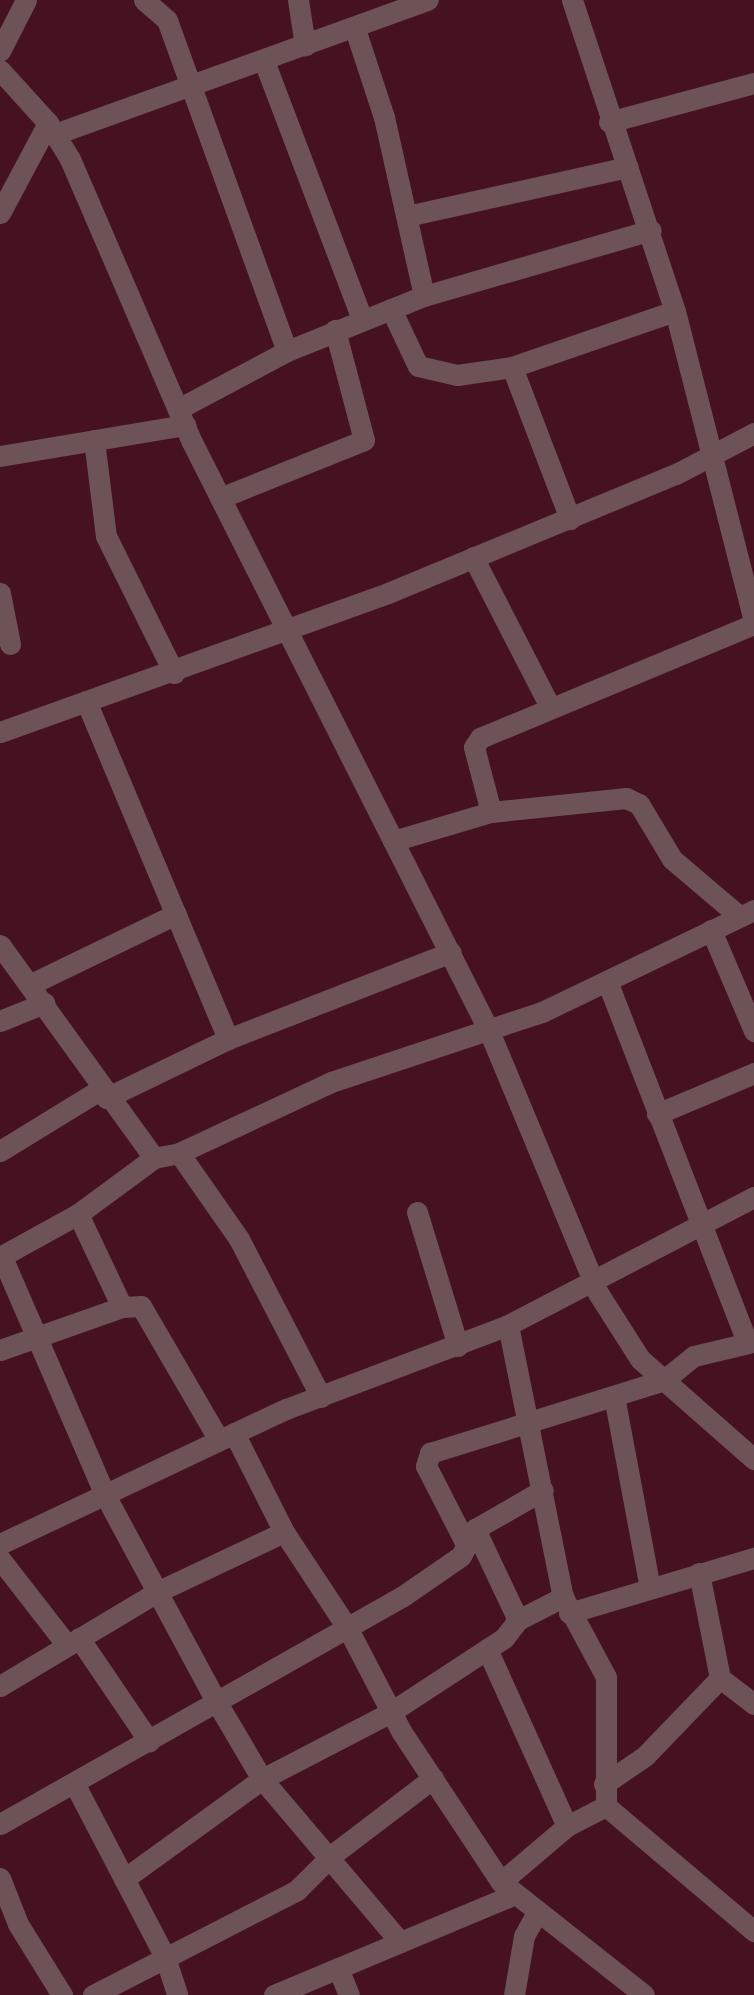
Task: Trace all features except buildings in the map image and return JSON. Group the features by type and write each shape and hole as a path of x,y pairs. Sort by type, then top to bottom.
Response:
{"street":[{"path":"0,51 26,0"},
{"path":"144,0 167,20 186,85 287,351"},
{"path":"298,0 306,45"},
{"path":"0,213 52,128 264,61 428,0"},
{"path":"491,812 475,742 550,707 754,623 675,311 628,167 609,122 572,0"},
{"path":"355,29 407,216 424,296"},
{"path":"264,61 362,319"},
{"path":"0,70 52,128 220,498 285,632 451,952 489,1031 593,1283 640,1359 754,1459"},
{"path":"609,122 754,83"},
{"path":"407,216 628,167"},
{"path":"0,456 94,440 181,417 287,351 362,319 424,296 650,230"},
{"path":"391,309 418,366 457,375 512,367 675,311"},
{"path":"220,498 364,440 335,330"},
{"path":"512,367 570,519"},
{"path":"0,732 285,632 570,519 713,455 754,433"},
{"path":"94,440 106,536 174,673"},
{"path":"473,557 550,707"},
{"path":"0,593 10,644"},
{"path":"86,701 228,1040"},
{"path":"393,841 491,812 626,798 639,804 672,859 748,915"},
{"path":"31,984 176,914"},
{"path":"400,1942 331,1855 262,1779 216,1701 105,1495 1,1257 78,1214 154,1157 179,1153 331,1082 489,1031 607,981 710,930 748,915"},
{"path":"710,930 754,1031"},
{"path":"0,945 31,984 103,1094 154,1157"},
{"path":"0,1151 103,1094 228,1040 451,952"},
{"path":"518,1620 426,1459 664,1380 694,1356 751,1343 657,1114 607,981"},
{"path":"0,1021 44,1003"},
{"path":"657,1114 754,1073"},
{"path":"179,1153 280,1309 321,1397"},
{"path":"0,1544 227,1437 321,1397 509,1325 754,1197"},
{"path":"417,1212 458,1346"},
{"path":"78,1214 122,1307"},
{"path":"0,1350 122,1307 149,1312 284,1532 348,1629 391,1712 507,1889 644,1995"},
{"path":"509,1325 532,1422 566,1605 606,1677 606,1806 754,1931"},
{"path":"614,1396 650,1588"},
{"path":"0,1824 348,1629 471,1537 543,1490"},
{"path":"0,1686 159,1591 284,1532"},
{"path":"124,1879 262,1779 391,1712 487,1649 518,1620 566,1605 650,1588 754,1558"},
{"path":"0,1559 73,1642 149,1741"},
{"path":"699,1573 720,1678 754,1704"},
{"path":"487,1649 567,1826"},
{"path":"604,1784 645,1756 720,1678"},
{"path":"93,1995 297,1890 331,1855 433,1778"},
{"path":"74,1783 165,1957 177,1995"},
{"path":"274,1995 400,1942 507,1889 567,1826 606,1806"},
{"path":"0,1878 9,1927 62,1995"},
{"path":"514,1995 524,1936 537,1913"},
{"path":"338,1968 349,1995"}]}
